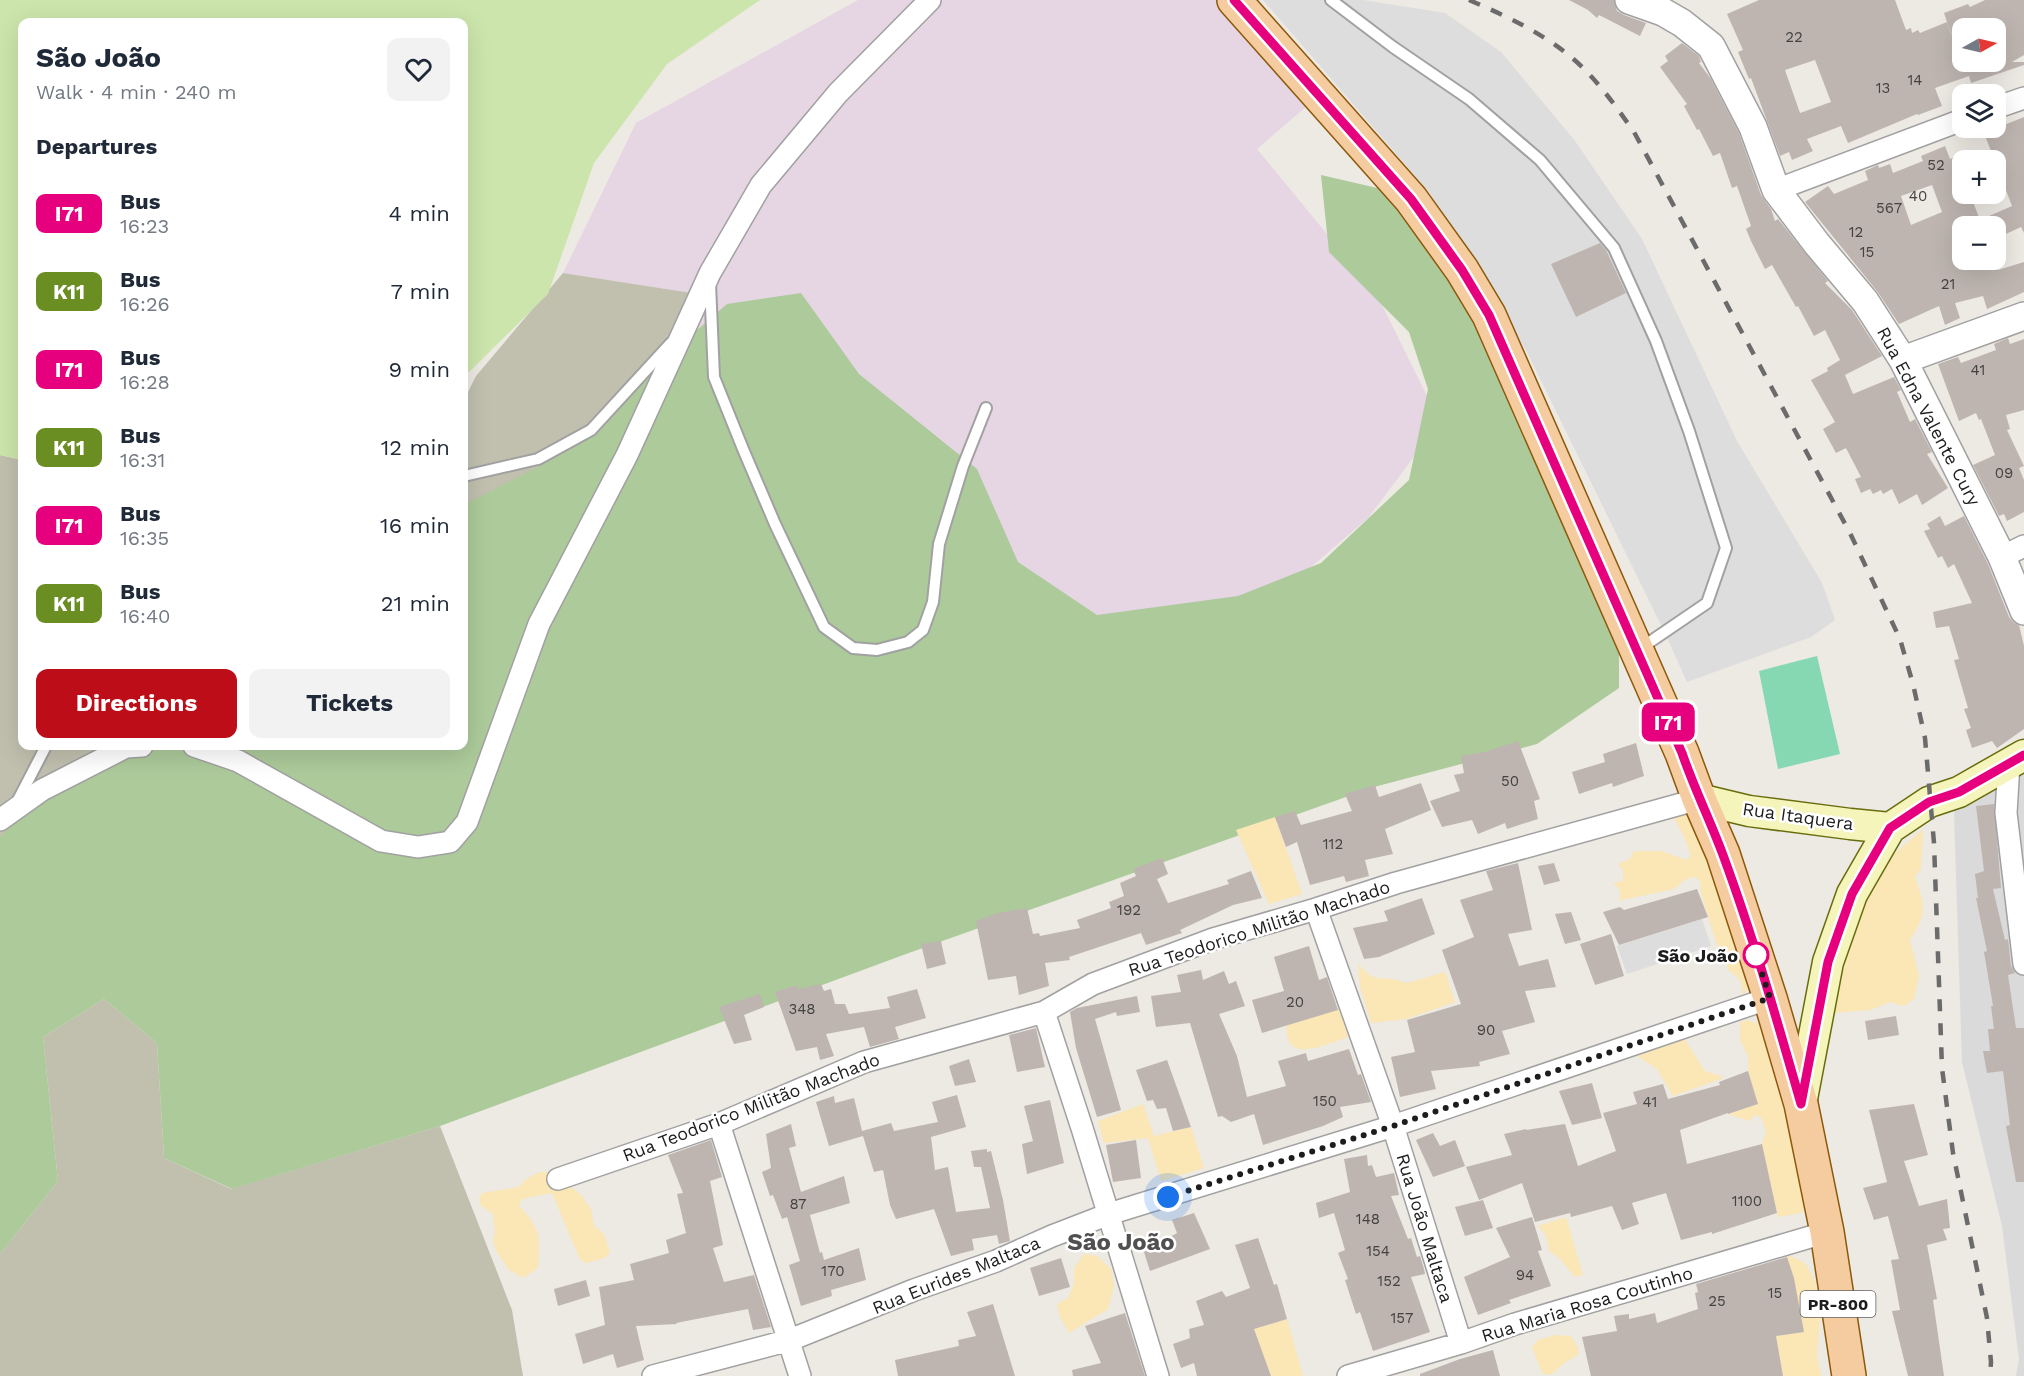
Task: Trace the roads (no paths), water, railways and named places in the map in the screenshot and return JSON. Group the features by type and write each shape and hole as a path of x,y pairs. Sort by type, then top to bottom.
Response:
{"main road":[{"name":"PR-800","path":"1234,0 1411,199 1462,270 1489,315 1682,753 1723,854 1770,998 1801,1104 1827,1232 1849,1376"},
{"path":"1801,1104 1828,962 1852,894 1890,828 1929,802 1959,792 2017,759"},
{"name":"Rua Itaquera","path":"1699,799 1749,811 1890,828"}],"street":[{"path":"206,750 238,761 381,841 418,847 450,842 467,822 539,624 627,455 710,273 761,185 838,93 930,0"},
{"path":"1632,1 1663,0"},
{"name":"Rua Edna Valente Cury","path":"1632,1 1663,12 1680,12 1710,46 1753,127 1776,190 1865,301 1903,360 2013,551 2024,611"},
{"path":"2006,104 2024,98"},
{"path":"1776,190 1952,124"},
{"path":"1903,360 2024,316"},
{"path":"6,815 53,784 120,750"},
{"path":"2017,759 2006,813 2023,955"},
{"name":"Rua Teodorico Militão Machado","path":"558,1179 719,1124 864,1062 1044,1012 1093,984 1213,939 1395,883 1699,799"},
{"name":"Rua João Maltaca","path":"1316,909 1393,1126 1461,1343"},
{"name":"Rua Eurides Maltaca","path":"653,1376 790,1340 914,1290 996,1261 1109,1214 1393,1126 1770,998"},
{"path":"1044,1012 1158,1376"},
{"path":"719,1124 800,1376"},
{"name":"Rua Maria Rosa Coutinho","path":"1348,1376 1827,1232"}],"lane":[{"path":"1331,0 1393,47 1469,99 1540,160 1614,248 1656,341 1685,419 1726,548 1707,603 1637,650"},
{"path":"710,273 714,376 775,524 824,627 853,648 877,650 908,642 923,630 933,602 939,544 963,466 986,408"},
{"path":"468,475 538,459 591,430 685,327"},
{"path":"6,815 43,750"}],"railway":[{"path":"1469,0 1535,32 1571,57 1597,83 1634,132 1850,533 1900,639 1925,738 1934,843 1942,1068 1953,1153 1987,1318 1990,1376"}],"place":[{"name":"São João","path":"1756,955"}],"district":[{"name":"São João","path":"1121,1242"}]}
